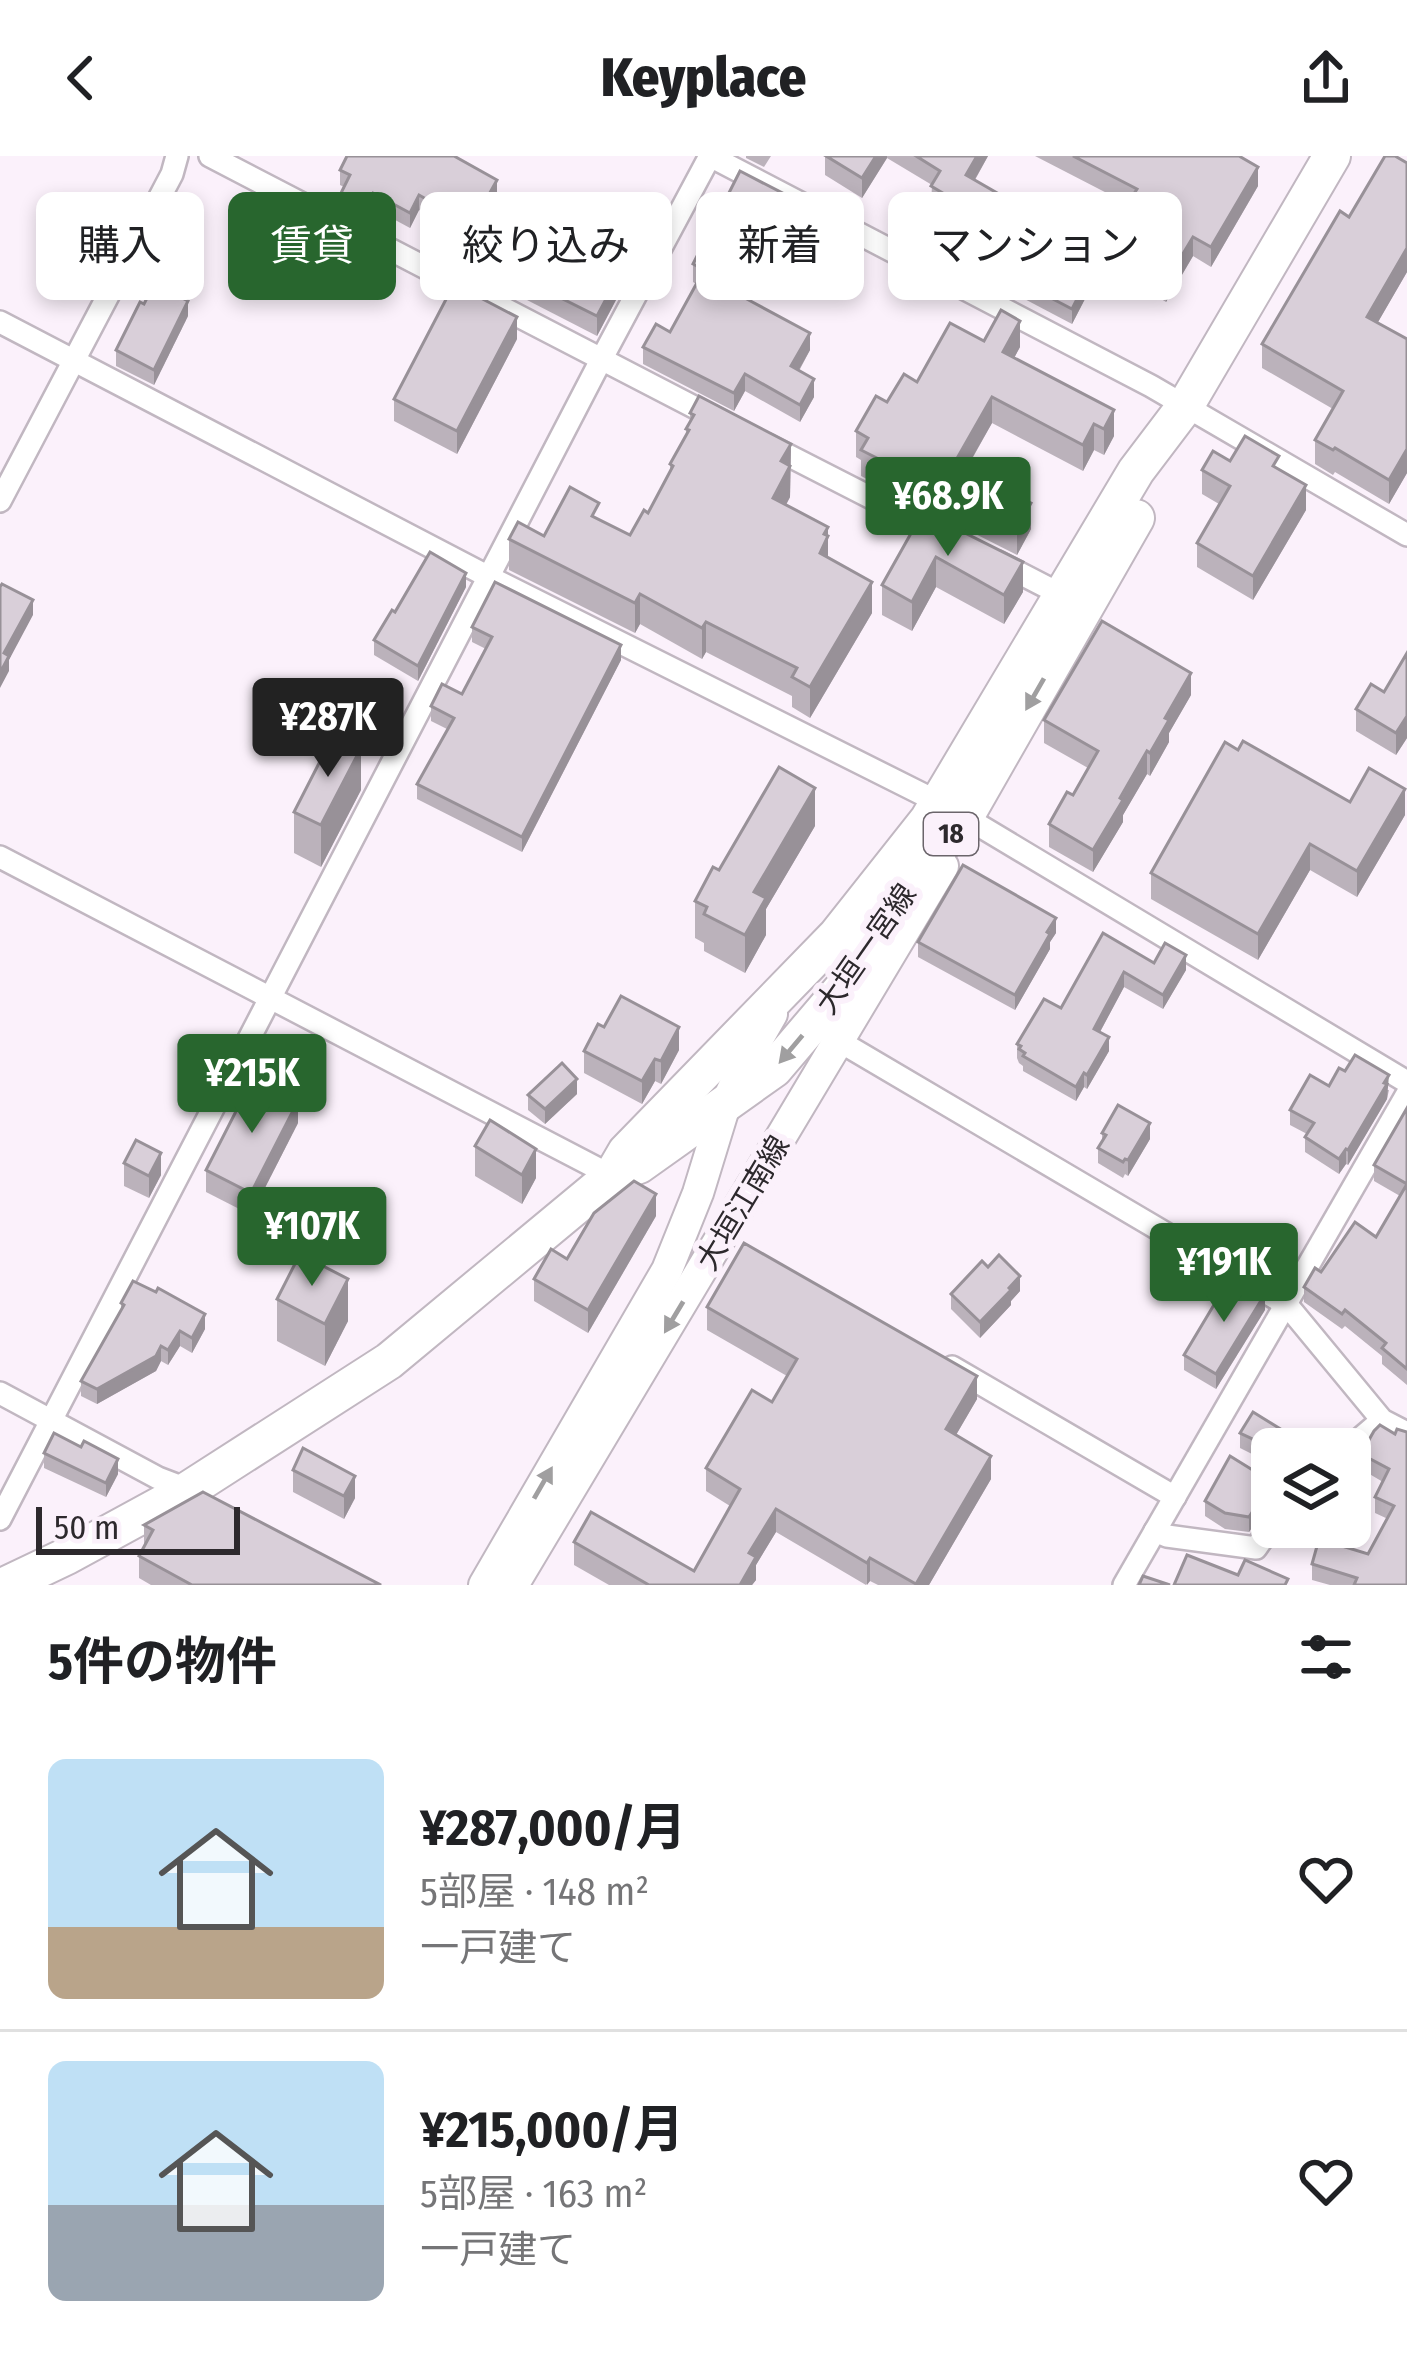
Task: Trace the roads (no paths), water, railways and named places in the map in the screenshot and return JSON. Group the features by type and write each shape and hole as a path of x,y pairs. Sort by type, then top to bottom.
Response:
{"main road":[{"name":"大垣一宮線","path":"6,1585 200,1495 389,1361 612,1176 639,1165 774,1069 843,988 930,858 1062,595 1136,471 1186,405 1332,156"},
{"name":"大垣一宮線","path":"612,1176 626,1152 837,935 928,820 952,810 1156,484 1186,405"},
{"name":"大垣江南線","path":"513,1585 732,1239 839,1041 942,869 952,810"},
{"name":"大垣江南線","path":"484,1585 667,1270 698,1193 725,1105 792,982"}],"street":[{"path":"0,501 172,175 177,156"},
{"path":"210,156 955,540"},
{"path":"0,1519 710,156 1186,405 1407,535"},
{"path":"0,322 489,577 952,810 1407,1082"},
{"path":"976,551 1062,595"},
{"path":"0,856 612,1176"},
{"path":"839,1041 1287,1305 1382,1420 1407,1433"},
{"path":"1124,1585 1407,1094"},
{"path":"938,1359 1175,1497"},
{"path":"0,1393 158,1478 200,1495"},
{"path":"1371,1429 1382,1420"},
{"path":"1155,1532 1251,1547"}]}
